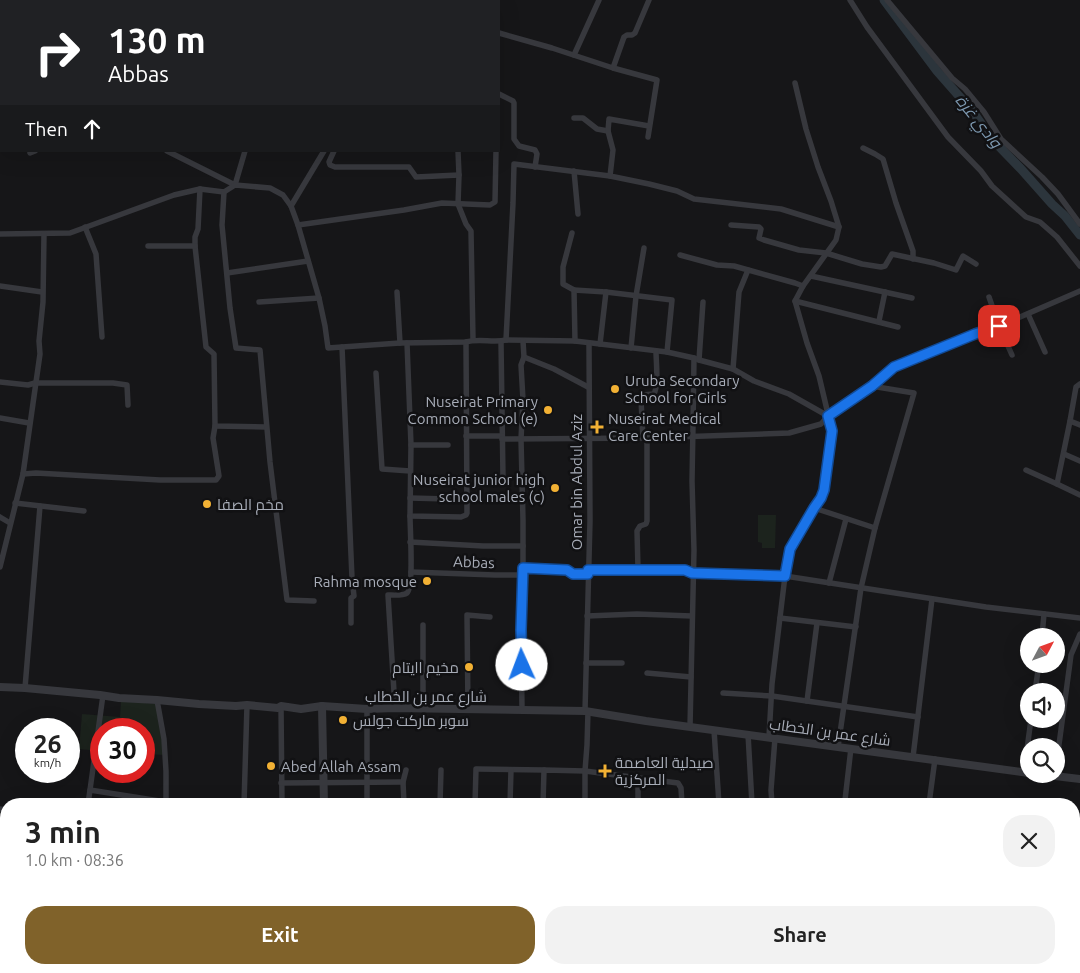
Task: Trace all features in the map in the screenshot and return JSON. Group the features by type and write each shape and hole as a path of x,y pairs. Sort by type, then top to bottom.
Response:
{"street":[{"path":"574,55 599,0"},
{"path":"613,68 624,37 635,33 649,0"},
{"path":"850,0 948,137 981,171 992,186 1026,217 1040,222 1057,237 1080,266"},
{"path":"887,0 952,78 984,112 1001,139 1058,194 1080,224"},
{"path":"500,33 657,80 648,137"},
{"path":"772,798 772,696 785,576 790,549 824,490 832,431 819,376 806,343 795,301 803,286 836,240 839,227 806,129 795,83"},
{"path":"500,94 514,103 514,139 519,146 535,150 537,154 535,167"},
{"path":"574,118 583,118 597,129 608,131"},
{"path":"610,176 613,150 608,131 609,119 649,126"},
{"path":"863,148 883,159 913,251 913,259"},
{"path":"169,152 235,185 270,188 283,195 292,206 318,298 328,348 400,343 466,342 473,340 575,341 667,352 733,369 754,381 788,394 828,416"},
{"path":"0,234 70,233 174,195 200,189 224,192 235,185 245,152"},
{"path":"292,206 323,152"},
{"path":"334,152 329,162 330,165 335,167 408,167 416,177 459,175"},
{"path":"458,152 458,204 471,231 473,340"},
{"path":"298,225 442,203 490,205 495,202 496,152"},
{"path":"503,478 504,341 514,164 610,176 677,191 694,199 781,209 839,227"},
{"path":"574,171 578,214"},
{"path":"23,474 36,473 160,480 216,480 219,476 212,438 215,426 214,354 206,347 194,246 198,229 200,189"},
{"path":"224,192 222,226 236,348 260,350 276,520 287,600 314,601"},
{"path":"731,225 759,227 761,229 759,238 764,240 799,250 826,253 862,264 885,266 892,254 956,270 963,256 976,264"},
{"path":"86,227 96,254 102,337"},
{"path":"572,233 563,267 563,284 574,290 672,300 667,352"},
{"path":"0,568 23,474 40,354 44,234"},
{"path":"148,246 194,246"},
{"path":"631,348 636,296 644,248"},
{"path":"680,255 734,266 803,286"},
{"path":"227,274 308,261"},
{"path":"733,369 739,292 748,270"},
{"path":"811,276 912,298"},
{"path":"0,286 42,292"},
{"path":"574,290 575,341"},
{"path":"466,436 521,439 645,438 789,433 821,424 828,416 872,386 894,367 999,326 1080,291"},
{"path":"397,292 400,343"},
{"path":"600,344 606,292"},
{"path":"878,321 885,292"},
{"path":"989,296 999,326 1012,355"},
{"path":"259,302 318,298"},
{"path":"795,301 898,326"},
{"path":"690,727 694,550 693,436 696,359 703,302"},
{"path":"1028,314 1045,352"},
{"path":"522,709 523,520 521,439 523,400 521,365 524,357 524,341"},
{"path":"410,516 461,518 466,515 466,342"},
{"path":"395,708 388,595 409,592 412,572 410,542 411,445 407,343"},
{"name":"Omar bin Abdul Aziz","path":"585,798 590,521 589,343"},
{"path":"342,347 354,596 351,598 351,623"},
{"path":"638,570 637,531 647,521 645,438 641,400 642,395 654,394 656,391 656,351"},
{"path":"524,357 554,369 588,387"},
{"path":"376,373 382,469 410,471"},
{"path":"0,382 28,385 35,383 127,385 128,405"},
{"path":"1057,484 1076,387 1080,384"},
{"path":"838,747 860,588 875,528 914,393 872,386"},
{"path":"0,418 29,423"},
{"path":"1070,421 1080,425"},
{"path":"215,426 266,427"},
{"path":"411,445 448,445"},
{"path":"1064,454 1080,461"},
{"path":"1026,470 1080,495"},
{"path":"410,498 448,499"},
{"path":"15,503 84,511"},
{"path":"25,688 40,506"},
{"path":"814,508 875,528"},
{"path":"0,517 10,523"},
{"path":"830,583 846,520"},
{"path":"410,542 522,546"},
{"name":"Abbas","path":"412,572 567,570 573,574 638,570 685,570 692,573 785,576 986,607 1080,618"},
{"path":"913,757 932,598"},
{"path":"587,616 637,614 692,616"},
{"path":"1043,628 1044,614"},
{"path":"468,710 467,615 490,616"},
{"path":"780,618 856,627"},
{"path":"807,701 817,623"},
{"path":"423,625 423,709"},
{"path":"1060,738 1071,655 1080,634"},
{"path":"586,663 622,663"},
{"path":"647,673 691,677"},
{"name":"شارع عمر بن الخطاب","path":"0,687 104,695 119,698 236,706 247,705 278,708 281,706 301,709 322,706 367,710 395,708 586,711 690,727 1020,771"},
{"path":"723,693 772,696 918,717"},
{"path":"89,798 104,695"},
{"path":"157,700 164,739 166,798"},
{"path":"244,798 247,705"},
{"path":"281,706 282,798"},
{"path":"322,706 324,798"},
{"path":"367,710 367,798"},
{"path":"714,730 719,798"},
{"path":"748,734 752,798"},
{"path":"845,798 851,748"},
{"path":"930,798 936,759"},
{"path":"475,798 477,769 585,771 678,783 681,788 682,798"},
{"path":"404,798 403,782 406,770"},
{"path":"440,770 440,798"},
{"path":"510,798 511,770"},
{"path":"543,798 544,770"},
{"path":"1065,777 1080,779"},
{"path":"638,778 638,798"},
{"path":"281,784 403,782"},
{"path":"90,790 137,798"}],"shaded area":[{"path":"758,515 776,515 775,548 762,548 762,543 758,542"},
{"path":"121,701 157,704 166,755 155,754 155,718 90,718 90,750 80,749 82,714 120,717"}],"waterway":[{"name":"وادي غزة","path":"884,0 937,71 973,112 992,139 1065,216 1080,235"}],"place":[{"name":"Uruba Secondary School for Girls","path":"615,389"},
{"name":"Nuseirat Primary Common School (e)","path":"548,410"},
{"name":"Nuseirat Medical Care Center","path":"597,427"},
{"name":"Nuseirat junior high school males (c)","path":"555,488"},
{"name":"مخم الصفا","path":"207,504"},
{"name":"Rahma mosque","path":"427,581"},
{"name":"مخيم اايتام","path":"469,667"},
{"name":"سوبر ماركت جولس","path":"343,720"},
{"name":"Abed Allah Assam","path":"271,766"},
{"name":"صيدلية العاصمة المركزية","path":"605,771"}],"route":[{"path":"522,665 523,568 567,570 573,574 588,574 588,570 685,570 692,573 785,576 790,549 824,490 832,431 828,416 872,386 894,367 999,326"}]}
